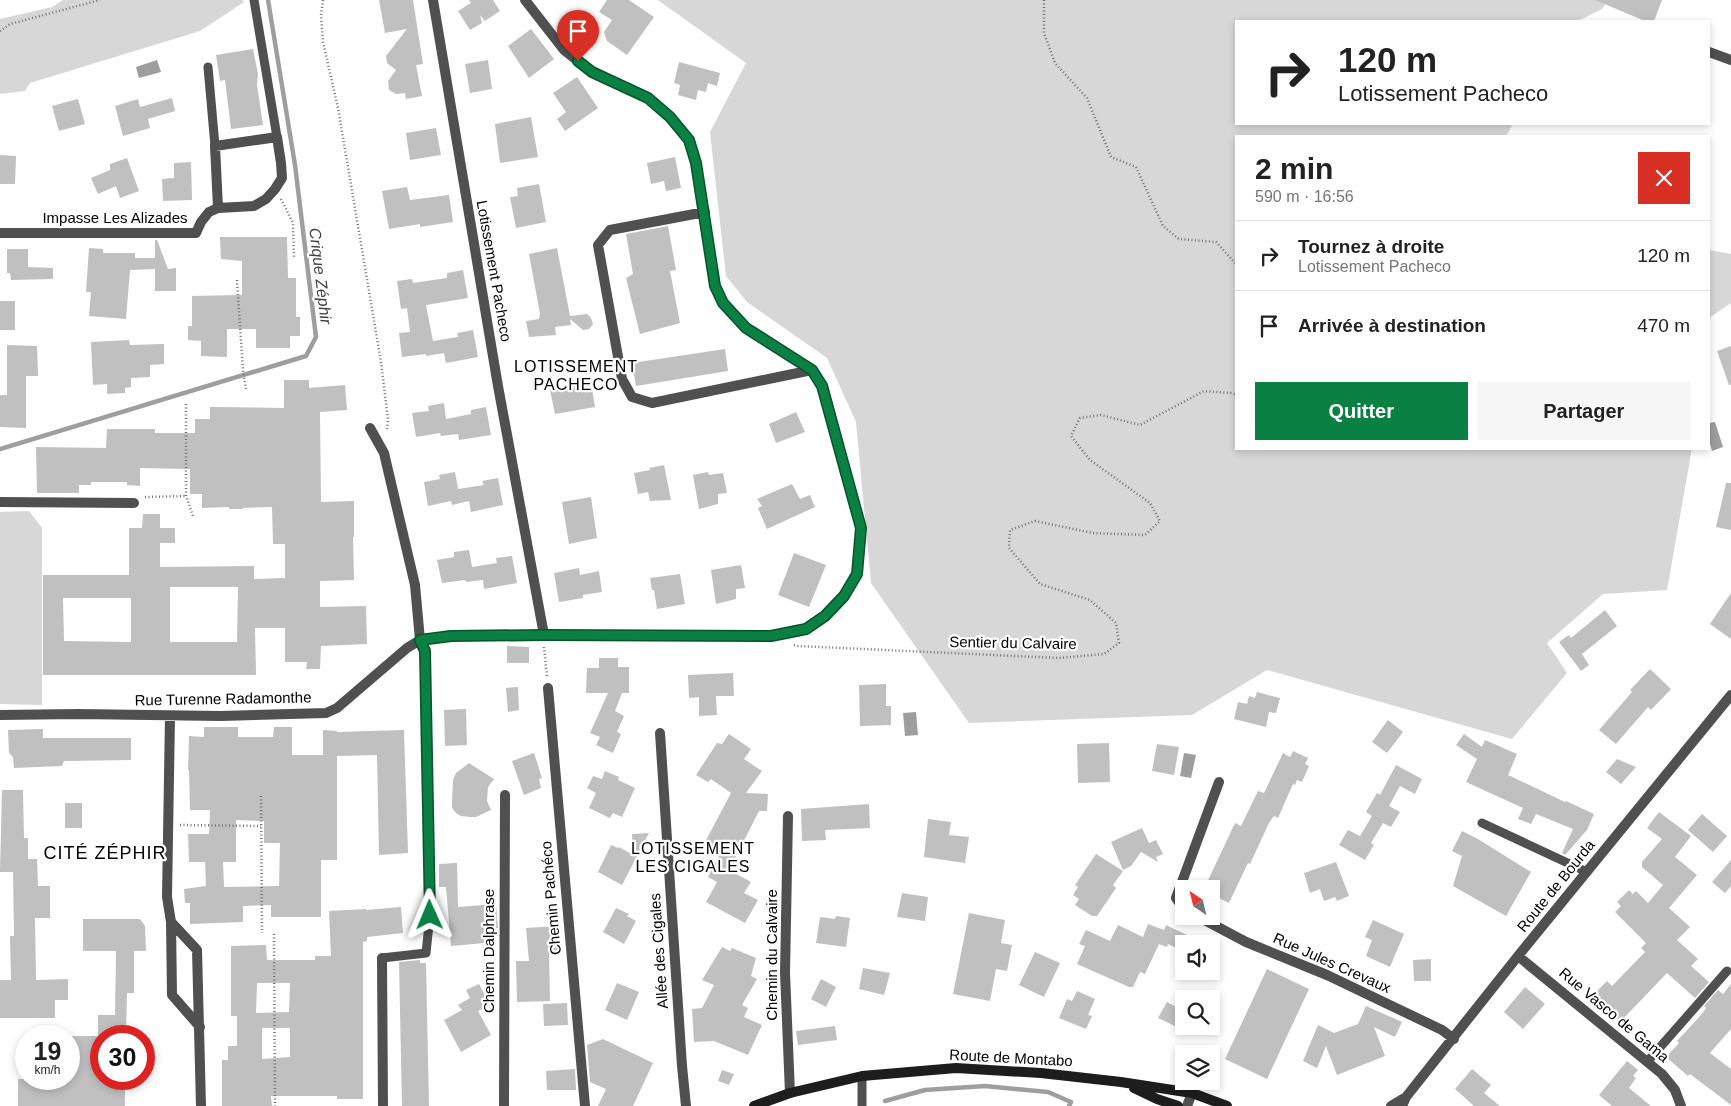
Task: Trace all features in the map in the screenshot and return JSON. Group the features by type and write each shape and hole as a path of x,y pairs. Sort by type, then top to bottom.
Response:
{"main road":[{"name":"Route de Montabo","path":"754,1106 790,1093 862,1076 956,1068 1041,1073 1122,1082 1192,1093 1227,1106"},
{"name":"Route de Montabo","path":"1122,1082 1157,1099 1178,1106"}],"street":[{"name":"Lotissement Pacheco","path":"433,0 498,386 544,635"},
{"path":"420,640 451,636 771,636 806,629 825,616 844,596 857,574 861,528 822,386 812,370 746,328 723,303 715,286 705,212 696,163 689,140 670,117 648,98 592,72 564,50 525,0"},
{"path":"1710,52 1731,60"},
{"path":"277,138 282,178 275,189 266,199 254,206 218,208 215,146 277,138"},
{"name":"Impasse Les Alizades","path":"0,232 196,233 200,222 209,212 218,208"},
{"path":"705,212 610,230 598,245 622,379 632,397 652,403 812,370"},
{"path":"370,428 384,453 415,585 420,640 425,651 430,915"},
{"path":"0,502 134,503"},
{"name":"Rue Turenne Radamonthe","path":"0,715 170,716 326,713 337,708 407,648 420,640"},
{"name":"Chemin Pachéco","path":"548,688 585,1106"},
{"name":"Route de Bourda","path":"1391,1106 1404,1102 1518,956 1731,695"},
{"path":"170,716 167,897 171,922 172,995 200,1028"},
{"name":"Allée des Cigales","path":"660,733 686,1106"},
{"path":"1183,880 1219,782"},
{"name":"Chemin Dalphrase","path":"504,795 504,1106"},
{"name":"Chemin du Calvaire","path":"788,816 786,974 790,1093"},
{"path":"171,922 197,950 201,1106"},
{"name":"Rue Jules Crevaux","path":"1215,925 1252,944 1327,976 1442,1030 1454,1039"},
{"name":"Rue Vasco de Gama","path":"1518,956 1669,1082 1675,1090 1681,1106"},
{"path":"382,958 383,1106"},
{"path":"1187,1106 1192,1093"}],"lane":[{"path":"254,0 277,138"},
{"path":"208,67 215,146"},
{"path":"1482,822 1587,872"},
{"path":"382,958 426,952 430,915"},
{"path":"1647,1062 1727,971"},
{"path":"862,1076 862,1106"}],"path":[{"path":"0,31 10,24 100,0"},
{"path":"323,0 323,42 338,108 381,362 388,420 384,453"},
{"path":"1044,0 1044,33 1055,63 1087,98 1111,157 1136,167 1163,226 1179,240 1216,242 1235,263"},
{"path":"275,189 293,223 294,258"},
{"path":"237,280 246,389"},
{"name":"Sentier du Calvaire","path":"771,636 798,646 1059,658 1104,654 1119,643 1116,623 1090,600 1040,584 1009,548 1010,530 1035,521 1093,533 1145,535 1160,521 1150,503 1090,460 1071,436 1080,418 1102,415 1140,425 1204,390 1235,395"},
{"path":"186,404 186,496 193,516"},
{"path":"134,503 145,497 186,496"},
{"path":"544,635 548,688"},
{"path":"260,796 262,933"},
{"path":"168,825 261,826"},
{"path":"274,934 275,1106"}],"shaded area":[{"path":"63,0 243,0 244,2 200,31 30,83 25,91 0,94 0,19 52,7"},
{"path":"658,0 1608,0 1602,9 1580,20 1235,20 1235,125 1512,125 1507,135 1235,135 1235,450 1691,450 1667,590 1603,594 1547,643 1567,673 1512,739 1267,670 1192,715 969,723 871,583 856,422 827,358 747,302 726,276 710,132 746,63"},
{"path":"157,60 161,72 139,78 136,67"},
{"path":"1710,250 1731,254 1731,303 1710,317"},
{"path":"1715,422 1723,447 1712,451 1710,444 1710,423"},
{"path":"29,511 42,528 42,705 0,704 0,512"},
{"path":"916,712 918,735 905,736 903,713"},
{"path":"1184,753 1196,755 1191,778 1180,776"}],"building":[{"path":"379,0 413,0 423,64 416,65 422,96 406,99 405,93 396,94 389,90 388,81 396,70 387,63 386,56 407,29 385,33"},
{"path":"469,0 493,0 500,11 485,21 480,15 482,23 470,30 458,11 471,3"},
{"path":"607,0 629,0 654,17 627,55 607,41 604,32 612,20 599,12"},
{"path":"1595,0 1662,0 1654,20 1643,20"},
{"path":"531,29 554,59 529,78 508,46"},
{"path":"253,49 258,74 257,85 263,125 231,129 225,80 220,81 216,55"},
{"path":"488,60 492,89 470,93 465,64"},
{"path":"679,62 720,73 717,86 708,83 706,92 698,90 696,100 678,95 680,85 674,83"},
{"path":"577,77 598,108 565,131 557,119 566,112 553,93"},
{"path":"172,98 175,111 148,119 150,128 123,136 115,106 138,99 140,107"},
{"path":"78,99 85,124 59,131 52,106"},
{"path":"531,117 538,157 500,163 495,124"},
{"path":"436,128 441,155 410,160 406,133"},
{"path":"0,155 16,156 15,184 0,184"},
{"path":"675,157 681,188 666,191 664,181 651,184 647,163"},
{"path":"127,158 139,191 120,198 116,186 98,194 91,178 110,170 110,164"},
{"path":"191,162 192,200 163,201 162,179 174,178 174,163"},
{"path":"539,184 546,222 516,228 510,197 518,196 517,188"},
{"path":"407,187 410,200 449,195 453,222 420,227 420,224 389,229 382,191"},
{"path":"668,226 676,270 670,271 680,323 640,334 626,278 633,274 626,234"},
{"path":"220,237 287,237 288,278 296,278 296,317 300,317 300,336 290,336 290,348 256,348 256,329 227,329 227,357 201,356 201,341 188,340 188,326 192,326 192,296 242,295 242,261 221,259"},
{"path":"155,240 157,240 168,269 176,268 176,291 155,291 155,269 130,270 126,319 89,316 91,292 86,292 89,248 103,249 103,253 135,253 135,258 155,258"},
{"path":"557,248 570,316 587,314 593,324 589,329 583,330 570,319 571,325 555,327 556,335 529,337 526,321 539,319 540,314 529,254"},
{"path":"7,249 28,249 28,267 53,268 53,279 11,280 10,273 7,273"},
{"path":"463,270 468,298 426,305 433,341 458,337 457,333 473,330 478,357 446,363 444,353 402,357 399,333 410,332 407,308 401,309 397,281 412,279 413,283 447,278 447,273"},
{"path":"0,301 15,301 15,330 0,330"},
{"path":"129,340 130,345 164,344 164,364 150,365 150,377 131,378 131,387 125,388 125,393 107,394 107,384 93,385 91,342"},
{"path":"7,345 37,346 38,376 26,376 26,428 0,427 0,395 7,395"},
{"path":"1731,346 1731,385 1729,385 1717,351"},
{"path":"725,349 728,371 636,386 632,363"},
{"path":"284,380 309,380 309,388 345,385 347,410 320,412 321,502 354,501 354,580 320,581 320,607 366,606 367,644 321,646 320,669 306,669 307,662 285,662 285,628 255,628 256,675 43,675 43,575 129,575 129,528 142,528 143,514 160,514 160,528 175,528 175,543 160,543 160,567 254,566 254,579 285,578 285,544 273,544 272,507 243,509 229,509 229,507 202,508 202,494 190,494 190,469 140,468 140,486 127,485 127,482 91,482 91,485 79,485 79,493 37,493 36,447 106,448 107,429 155,429 155,433 195,433 195,419 210,419 210,407 284,408","holes":["170,587 238,587 237,642 170,642","63,598 131,598 131,642 64,641"]},
{"path":"591,383 595,407 555,414 550,390"},
{"path":"444,403 446,419 471,414 471,410 486,407 491,435 459,440 458,434 441,436 440,433 416,437 412,413 429,411 428,406"},
{"path":"796,412 805,432 776,443 769,424"},
{"path":"664,465 671,500 650,501 648,492 638,494 634,473"},
{"path":"455,472 458,489 484,485 482,481 498,478 503,505 471,512 469,501 452,505 451,501 428,506 424,482 440,479 439,475"},
{"path":"708,472 709,475 723,473 727,493 718,494 718,504 699,509 693,475"},
{"path":"1726,483 1731,483 1731,530 1716,527"},
{"path":"792,484 800,499 810,495 815,507 767,529 758,508 762,506 757,499"},
{"path":"591,497 597,538 569,544 562,502"},
{"path":"469,550 472,567 497,563 496,558 512,556 517,583 484,589 483,580 442,583 437,560 454,557 454,552"},
{"path":"794,553 826,565 809,607 778,595"},
{"path":"741,565 745,588 736,589 736,599 716,604 711,570"},
{"path":"579,568 580,575 599,571 602,592 583,595 583,598 559,602 554,573"},
{"path":"680,574 685,604 657,609 650,578"},
{"path":"1731,593 1731,639 1710,624"},
{"path":"1605,610 1617,626 1582,654 1589,665 1581,671 1559,642 1569,635 1571,638"},
{"path":"507,646 529,647 529,663 507,663"},
{"path":"599,658 618,658 618,667 629,667 629,693 622,693 615,711 624,716 617,732 621,734 613,753 596,745 600,737 590,733 608,693 586,693 587,668 599,668"},
{"path":"1650,669 1671,689 1651,710 1648,707 1616,744 1599,730 1632,692 1630,690"},
{"path":"733,673 734,696 716,696 717,715 699,716 699,697 689,698 688,675"},
{"path":"886,684 886,706 891,706 891,725 860,726 859,685"},
{"path":"518,687 519,710 508,712 506,688"},
{"path":"1257,692 1280,698 1276,713 1269,712 1266,727 1234,719 1238,702 1247,704 1249,696 1255,698"},
{"path":"466,709 467,745 445,746 444,710"},
{"path":"1388,720 1403,732 1387,753 1372,742"},
{"path":"204,727 238,727 238,737 273,737 274,727 292,727 292,755 323,755 323,730 337,732 404,730 408,853 379,855 377,755 337,756 337,860 321,860 321,917 271,917 271,905 243,906 243,922 190,924 190,903 185,903 184,889 206,886 205,862 189,862 188,834 209,834 210,810 190,810 189,736 204,737","holes":["236,820 264,821 264,843 280,843 279,886 224,887 223,862 236,862"]},
{"path":"43,729 43,738 131,738 131,760 64,761 62,766 14,768 13,757 9,753 8,730"},
{"path":"729,734 751,749 744,759 762,771 746,793 768,794 767,811 759,811 729,870 751,882 744,893 758,900 745,923 706,902 717,882 708,877 722,850 705,842 731,793 711,779 708,782 696,775 717,743 722,744"},
{"path":"1464,734 1482,747 1485,740 1517,754 1508,775 1594,814 1587,830 1565,855 1562,853 1573,829 1536,814 1531,824 1518,819 1523,808 1466,782 1477,759 1456,745"},
{"path":"1109,743 1110,782 1078,783 1077,744"},
{"path":"1157,744 1179,747 1174,775 1152,771"},
{"path":"1293,751 1308,758 1305,764 1309,766 1302,782 1297,780 1295,785 1293,784 1278,818 1274,816 1269,823 1229,903 1220,898 1220,880 1208,880 1235,823 1241,826 1258,791 1264,793 1283,753 1290,757"},
{"path":"534,753 542,778 539,779 541,788 524,795 512,761"},
{"path":"1617,759 1636,767 1621,784 1606,772"},
{"path":"469,763 494,779 488,787 487,801 491,810 476,817 461,816 452,808 453,780 456,773"},
{"path":"1396,765 1422,779 1415,794 1400,786 1389,806 1400,812 1391,827 1383,823 1371,843 1374,845 1365,860 1339,845 1348,830 1360,836 1372,816 1366,812 1377,793 1380,795"},
{"path":"605,771 619,777 618,780 635,788 622,817 613,813 610,818 589,808 596,793 587,788 593,776 602,779"},
{"path":"2,790 23,790 24,838 28,838 28,859 37,859 38,886 50,886 50,918 35,918 36,980 68,979 68,1000 55,1000 55,1018 0,1018 0,980 11,980 10,936 14,936 13,872 0,872"},
{"path":"65,803 82,803 82,828 65,828"},
{"path":"869,804 870,828 825,830 826,840 802,841 801,809"},
{"path":"1659,812 1691,836 1675,857 1697,875 1669,908 1690,927 1677,940 1698,959 1691,966 1709,982 1695,998 1667,973 1620,1022 1593,995 1607,981 1612,986 1645,952 1641,948 1646,943 1615,912 1621,906 1617,902 1629,890 1633,894 1636,891 1648,903 1663,885 1642,867 1642,862 1662,839 1647,828"},
{"path":"1702,814 1727,836 1713,852 1688,830"},
{"path":"928,819 951,822 949,835 969,837 965,863 924,857"},
{"path":"1142,828 1149,843 1156,840 1163,854 1156,857 1158,862 1141,852 1131,866 1123,870 1111,842"},
{"path":"1462,831 1531,872 1506,916 1453,886 1462,856 1452,851"},
{"path":"649,833 622,885 598,872 611,845 633,855 632,834"},
{"path":"1096,854 1123,871 1113,885 1116,888 1097,916 1092,916 1075,905 1079,899 1073,895 1078,887 1075,885"},
{"path":"1731,860 1731,886 1725,893 1712,882"},
{"path":"1336,862 1349,896 1337,901 1335,897 1324,901 1320,889 1310,893 1304,873"},
{"path":"457,863 458,907 496,904 498,928 484,929 485,943 451,946 446,887 439,887 439,864"},
{"path":"902,893 928,897 925,921 897,917"},
{"path":"401,907 403,933 367,937 367,941 363,942 363,1099 337,1099 337,1096 271,1096 272,1106 222,1106 222,1060 228,1060 228,1046 237,1046 237,1016 231,1016 231,946 266,945 267,960 315,960 315,956 331,956 329,911","holes":["257,983 290,983 289,1012 256,1013","262,1028 290,1028 290,1057 262,1059"]},
{"path":"616,908 629,914 627,916 636,921 624,944 603,932"},
{"path":"969,913 1005,920 1001,943 1012,945 1007,971 996,969 990,1001 953,994"},
{"path":"836,916 850,918 846,947 816,943 820,917 835,919"},
{"path":"83,919 140,919 145,926 146,951 134,951 134,993 127,993 126,1025 98,1025 98,1015 115,1015 116,951 83,951"},
{"path":"1373,920 1404,934 1390,967 1366,956 1372,940 1365,937"},
{"path":"1148,924 1164,930 1166,925 1187,935 1175,935 1175,947 1168,944 1167,947 1159,944 1145,974 1140,972 1133,987 1129,987 1077,964 1085,946 1079,944 1086,930 1110,941 1118,925 1143,937"},
{"path":"557,926 558,950 549,951 550,1001 517,1002 516,961 529,961 526,928"},
{"path":"722,947 730,951 732,948 756,958 751,976 757,979 742,1005 748,1008 744,1017 762,1025 748,1055 714,1041 694,1042 692,1009 702,1008 714,985 702,980"},
{"path":"1035,952 1060,963 1044,997 1019,985"},
{"path":"1431,959 1431,981 1414,981 1413,960"},
{"path":"420,960 420,963 426,963 429,1106 402,1106 399,962"},
{"path":"863,968 890,973 884,995 859,989"},
{"path":"1267,969 1309,989 1267,1079 1225,1059"},
{"path":"821,979 836,987 826,1007 811,999"},
{"path":"617,983 639,992 627,1020 605,1010"},
{"path":"479,984 490,1005 478,1011 491,1035 461,1052 444,1020 462,1010 458,1005 470,998 466,990"},
{"path":"1731,984 1731,1029 1710,1053 1731,1069 1731,1105 1690,1074 1688,1076 1666,1057 1679,1043 1677,1041 1702,1014 1706,1008 1704,1006 1718,990 1723,994"},
{"path":"1525,987 1545,1004 1523,1029 1504,1012"},
{"path":"1077,991 1095,999 1088,1015 1092,1016 1086,1029 1059,1018 1067,999 1072,1001"},
{"path":"1167,1002 1175,1006 1175,1026 1158,1018"},
{"path":"567,1003 568,1025 544,1026 543,1004"},
{"path":"1366,1006 1402,1022 1395,1037 1374,1027 1385,1056 1337,1075 1326,1046 1317,1068 1303,1061 1318,1025 1334,1033 1358,1024"},
{"path":"835,1026 837,1040 798,1045 796,1031"},
{"path":"80,1036 90,1036 90,1090 125,1090 125,1106 18,1106 18,1090 80,1090"},
{"path":"603,1039 653,1063 633,1106 598,1106 606,1089 590,1082 587,1045"},
{"path":"1627,1061 1638,1070 1633,1076 1636,1078 1629,1088 1651,1106 1612,1106 1599,1095"},
{"path":"575,1069 576,1090 547,1090 546,1071"},
{"path":"1472,1069 1491,1085 1484,1093 1500,1106 1474,1106 1455,1089"},
{"path":"722,1070 734,1074 729,1085 718,1081"}],"waterway":[{"name":"Crique Zéphir","path":"0,449 306,356 316,337 295,165 268,0"},
{"path":"885,1101 925,1090 985,1086 1048,1092 1071,1102 1069,1106"}],"district":[{"name":"LOTISSEMENT PACHECO","path":"576,375"},
{"name":"CITÉ ZÉPHIR","path":"105,853"},
{"name":"LOTISSEMENT LES CIGALES","path":"693,857"}],"route":[{"path":"430,915 425,651 420,640 451,636 771,636 806,629 825,616 844,596 857,574 861,528 822,386 812,370 746,328 723,303 715,286 705,212 696,163 689,140 670,117 648,98 592,72 578,61"}]}
